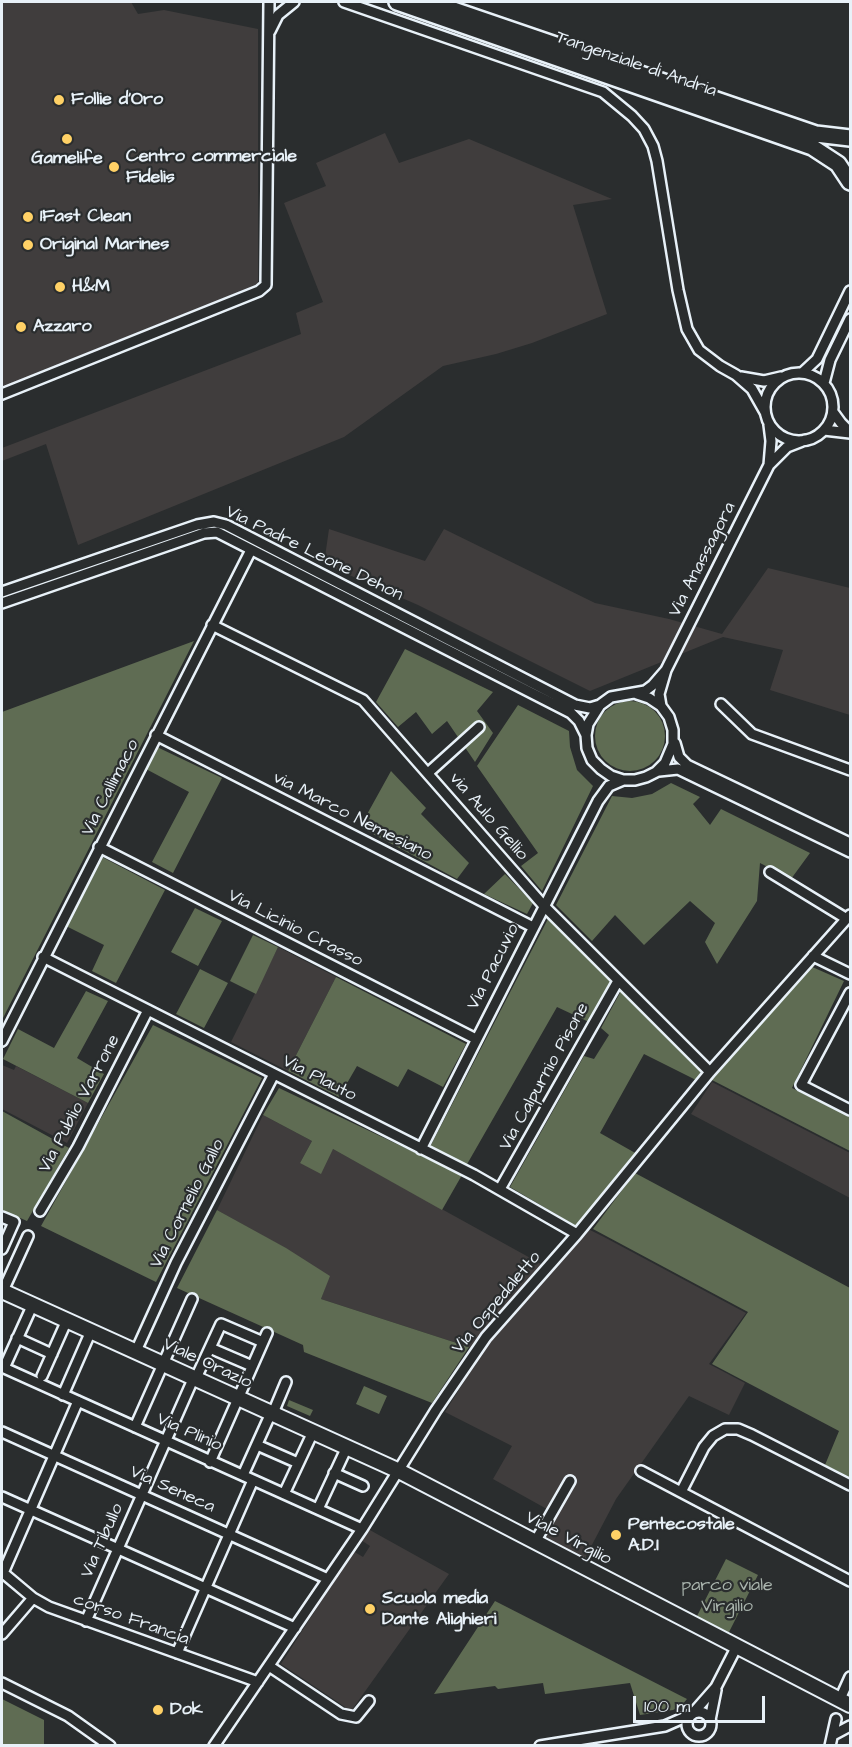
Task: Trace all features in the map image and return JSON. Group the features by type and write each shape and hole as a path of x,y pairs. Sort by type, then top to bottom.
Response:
{"main road":[{"name":"Tangenziale di Andria","path":"397,2 812,147 838,164 850,182"},
{"name":"Tangenziale di Andria","path":"430,2 816,134 850,138"}],"street":[{"path":"2,394 259,291 266,285 269,2"},
{"path":"268,33 276,2"},
{"path":"268,33 284,2"},
{"path":"278,15 294,2"},
{"path":"344,2 603,92 632,116 644,129 657,161 678,290 687,329 699,350 736,375 757,395 769,423 775,432 785,438 795,441 816,437 830,422 833,401 830,391 817,378 802,373 792,373 764,381 736,375"},
{"path":"802,373 817,359 850,291"},
{"path":"824,383 830,360 850,319"},
{"path":"765,412 765,401 769,391 783,377"},
{"path":"833,412 850,432"},
{"name":"Via Anassagora","path":"769,423 771,436 769,465"},
{"path":"824,430 850,432"},
{"name":"Via Anassagora","path":"661,706 659,694 666,669 769,465 788,447 806,440"},
{"name":"Via Padre Leone Dehon","path":"2,592 197,525 214,522 226,525 575,705 590,708 600,705"},
{"name":"Via Padre Leone Dehon","path":"2,603 204,532 217,532 571,712 586,735"},
{"name":"Via Callimaco","path":"2,1041 251,550"},
{"name":"via Aulo Gellio","path":"212,625 363,700 544,906 710,1072"},
{"name":"Via Anassagora","path":"637,694 653,685 666,669"},
{"path":"673,730 673,744 665,763 656,772 634,780 623,780 601,770 587,748 588,724 600,705 611,697 624,693 650,698 661,706 669,717 673,730 679,757 687,765 850,843"},
{"path":"721,704 752,734 850,770"},
{"path":"428,773 479,727"},
{"name":"via Marco Nemesiano","path":"156,735 533,927"},
{"name":"Via Pacuvio","path":"592,759 603,779 598,801"},
{"path":"656,772 678,769 850,852"},
{"name":"Via Pacuvio","path":"421,1149 598,801 609,786 623,780"},
{"name":"Via Licinio Crasso","path":"99,847 476,1039"},
{"path":"770,872 849,917"},
{"name":"Via Ospedaletto","path":"214,1746 362,1529 397,1470 486,1337 577,1234 710,1072 849,917"},
{"path":"813,956 850,974"},
{"name":"Via Plauto","path":"43,957 500,1189 577,1234"},
{"name":"Via Calpurnio Pisone","path":"500,1189 618,981"},
{"path":"850,993 801,1085 850,1110"},
{"name":"Via Publio Varrone","path":"40,1211 78,1147 147,1011"},
{"name":"Via Cornelio Gallo","path":"136,1351 176,1263 274,1074"},
{"path":"2,1217 14,1222 2,1249"},
{"path":"2,1291 28,1236"},
{"path":"2,1254 16,1261"},
{"name":"Viale Orazio","path":"2,1291 397,1470"},
{"path":"135,1427 192,1299"},
{"path":"3,1368 33,1304"},
{"path":"42,1376 67,1320"},
{"name":"Via Tibullo","path":"86,1622 166,1441 221,1324 265,1338 252,1366"},
{"path":"63,1395 91,1331"},
{"path":"17,1338 52,1354"},
{"path":"210,1348 252,1366 210,1462"},
{"name":"Via Plinio","path":"3,1368 362,1529"},
{"path":"243,1476 286,1382"},
{"path":"2,1572 78,1401"},
{"path":"681,1492 704,1447 713,1436 725,1429 738,1429 752,1435 850,1485"},
{"name":"Via Seneca","path":"2,1432 328,1579"},
{"path":"284,1494 313,1432"},
{"path":"257,1445 298,1463"},
{"path":"318,1509 347,1447"},
{"name":"Viale Virgilio","path":"397,1470 845,1702"},
{"path":"641,1471 850,1581"},
{"path":"334,1473 363,1486"},
{"path":"177,1653 253,1480"},
{"path":"535,1542 570,1481"},
{"path":"2,1497 295,1628"},
{"name":"corso Francia","path":"2,1572 33,1598 49,1607 258,1682"},
{"path":"2,1634 33,1598"},
{"path":"693,1737 686,1722 716,1687 738,1646"},
{"path":"269,1666 340,1714 356,1717 369,1701"},
{"path":"845,1702 850,1677"},
{"path":"2,1683 68,1716 110,1746"},
{"path":"705,1746 706,1734 711,1727 710,1720 716,1687"},
{"path":"540,1746 665,1726 702,1712 710,1720"},
{"path":"831,1743 836,1719"},
{"path":"831,1743 850,1725"},
{"path":"665,1726 693,1737 706,1734"}],"shaded area":[{"name":"Centro commerciale Fidelis","path":"2,2 131,2 138,14 164,10 258,29 258,284 2,387"},
{"path":"385,133 399,163 469,139 612,199 573,205 607,314 532,343 443,366 344,437 78,545 46,444 2,461 2,448 301,334 296,313 323,302 284,203 326,186 316,163"},
{"path":"329,529 425,561 444,529 595,603 669,619 722,634 768,568 850,588 850,715 770,690 783,650 723,637 590,691 418,605 324,564"},
{"path":"278,947 336,977 288,1071 231,1042"},
{"path":"2,1065 14,1070 16,1066 88,1103 67,1143 2,1109"},
{"path":"712,1082 850,1153 850,1198 691,1114"},
{"path":"263,1115 312,1141 300,1163 333,1149 543,1265 576,1226 604,1237 746,1313 709,1364 745,1383 729,1415 689,1396 616,1499 584,1560 541,1536 554,1513 493,1479 512,1446 445,1412 480,1356 469,1347 321,1299 329,1276 217,1210"},
{"name":"Scuola media Dante Alighieri","path":"368,1529 449,1574 351,1711 281,1664 353,1551 363,1557 370,1546 361,1540"}],"green space":[{"path":"194,641 2,1020 2,712"},
{"path":"405,649 493,692 477,711 493,733 475,762 447,721 432,734 416,712 398,727 376,702"},
{"path":"630,701 643,704 655,711 662,723 665,736 662,749 655,761 643,768 630,771 617,768 605,761 598,749 595,736 598,723 605,711 617,704"},
{"path":"518,705 569,731 570,747 577,770 593,786 542,891 521,866 538,853 477,766"},
{"path":"157,747 222,778 173,873 152,862 189,792 146,769"},
{"path":"391,771 426,808 421,814 469,863 457,879 360,827"},
{"path":"671,783 700,797 693,804 710,825 721,809 810,853 791,879 760,863 757,901 717,964 705,942 715,923 690,901 644,945 615,915 592,941 556,905 612,796 632,798 652,794"},
{"path":"102,857 165,890 116,983 92,971 104,945 66,926"},
{"path":"505,874 533,903 527,914 484,894"},
{"path":"195,908 222,921 198,966 171,952"},
{"path":"549,917 611,982 589,1022 557,1007 466,1166 430,1147"},
{"path":"253,935 278,947 256,994 230,981"},
{"path":"810,966 844,981 792,1088 850,1117 850,1151 712,1080"},
{"path":"200,969 228,983 204,1028 176,1014"},
{"path":"336,977 466,1044 443,1087 408,1069 398,1087 357,1066 339,1097 288,1071"},
{"path":"86,991 108,1001 77,1058 104,1074 88,1103 3,1059 18,1029 54,1048"},
{"path":"621,991 701,1072 696,1080 644,1054 600,1133 637,1154 576,1226 510,1187 584,1056 594,1059 609,1035 601,1028"},
{"path":"153,1025 262,1078 156,1282 41,1226"},
{"path":"279,1088 462,1175 442,1210 333,1149 321,1174 300,1163 312,1141 263,1115"},
{"path":"2,1111 69,1148 27,1221 2,1210"},
{"path":"635,1173 850,1288 850,1478 825,1465 839,1431 712,1364 748,1312 593,1229"},
{"path":"217,1210 286,1248 330,1276 321,1299 469,1347 432,1403 304,1352 303,1345 177,1288"},
{"path":"364,1386 387,1396 379,1414 356,1404"},
{"path":"289,1400 313,1410 310,1416 287,1406"},
{"name":"parco viale Virgilio","path":"726,1559 758,1575 728,1634 696,1618"},
{"path":"495,1601 687,1699 673,1710 640,1715 630,1683 545,1694 543,1683 498,1689 495,1686 434,1694"},
{"path":"2,1699 44,1720 44,1745 2,1745"}],"place":[{"name":"Follie d'Oro","path":"59,100"},
{"name":"Gamelife","path":"67,139"},
{"name":"Centro commerciale Fidelis","path":"114,167"},
{"name":"1Fast Clean","path":"28,217"},
{"name":"Original Marines","path":"28,245"},
{"name":"H&M","path":"60,287"},
{"name":"Azzaro","path":"21,327"},
{"name":"Pentecostale A.D.I","path":"616,1535"},
{"name":"Scuola media Dante Alighieri","path":"370,1609"},
{"name":"Dok","path":"158,1710"}]}
